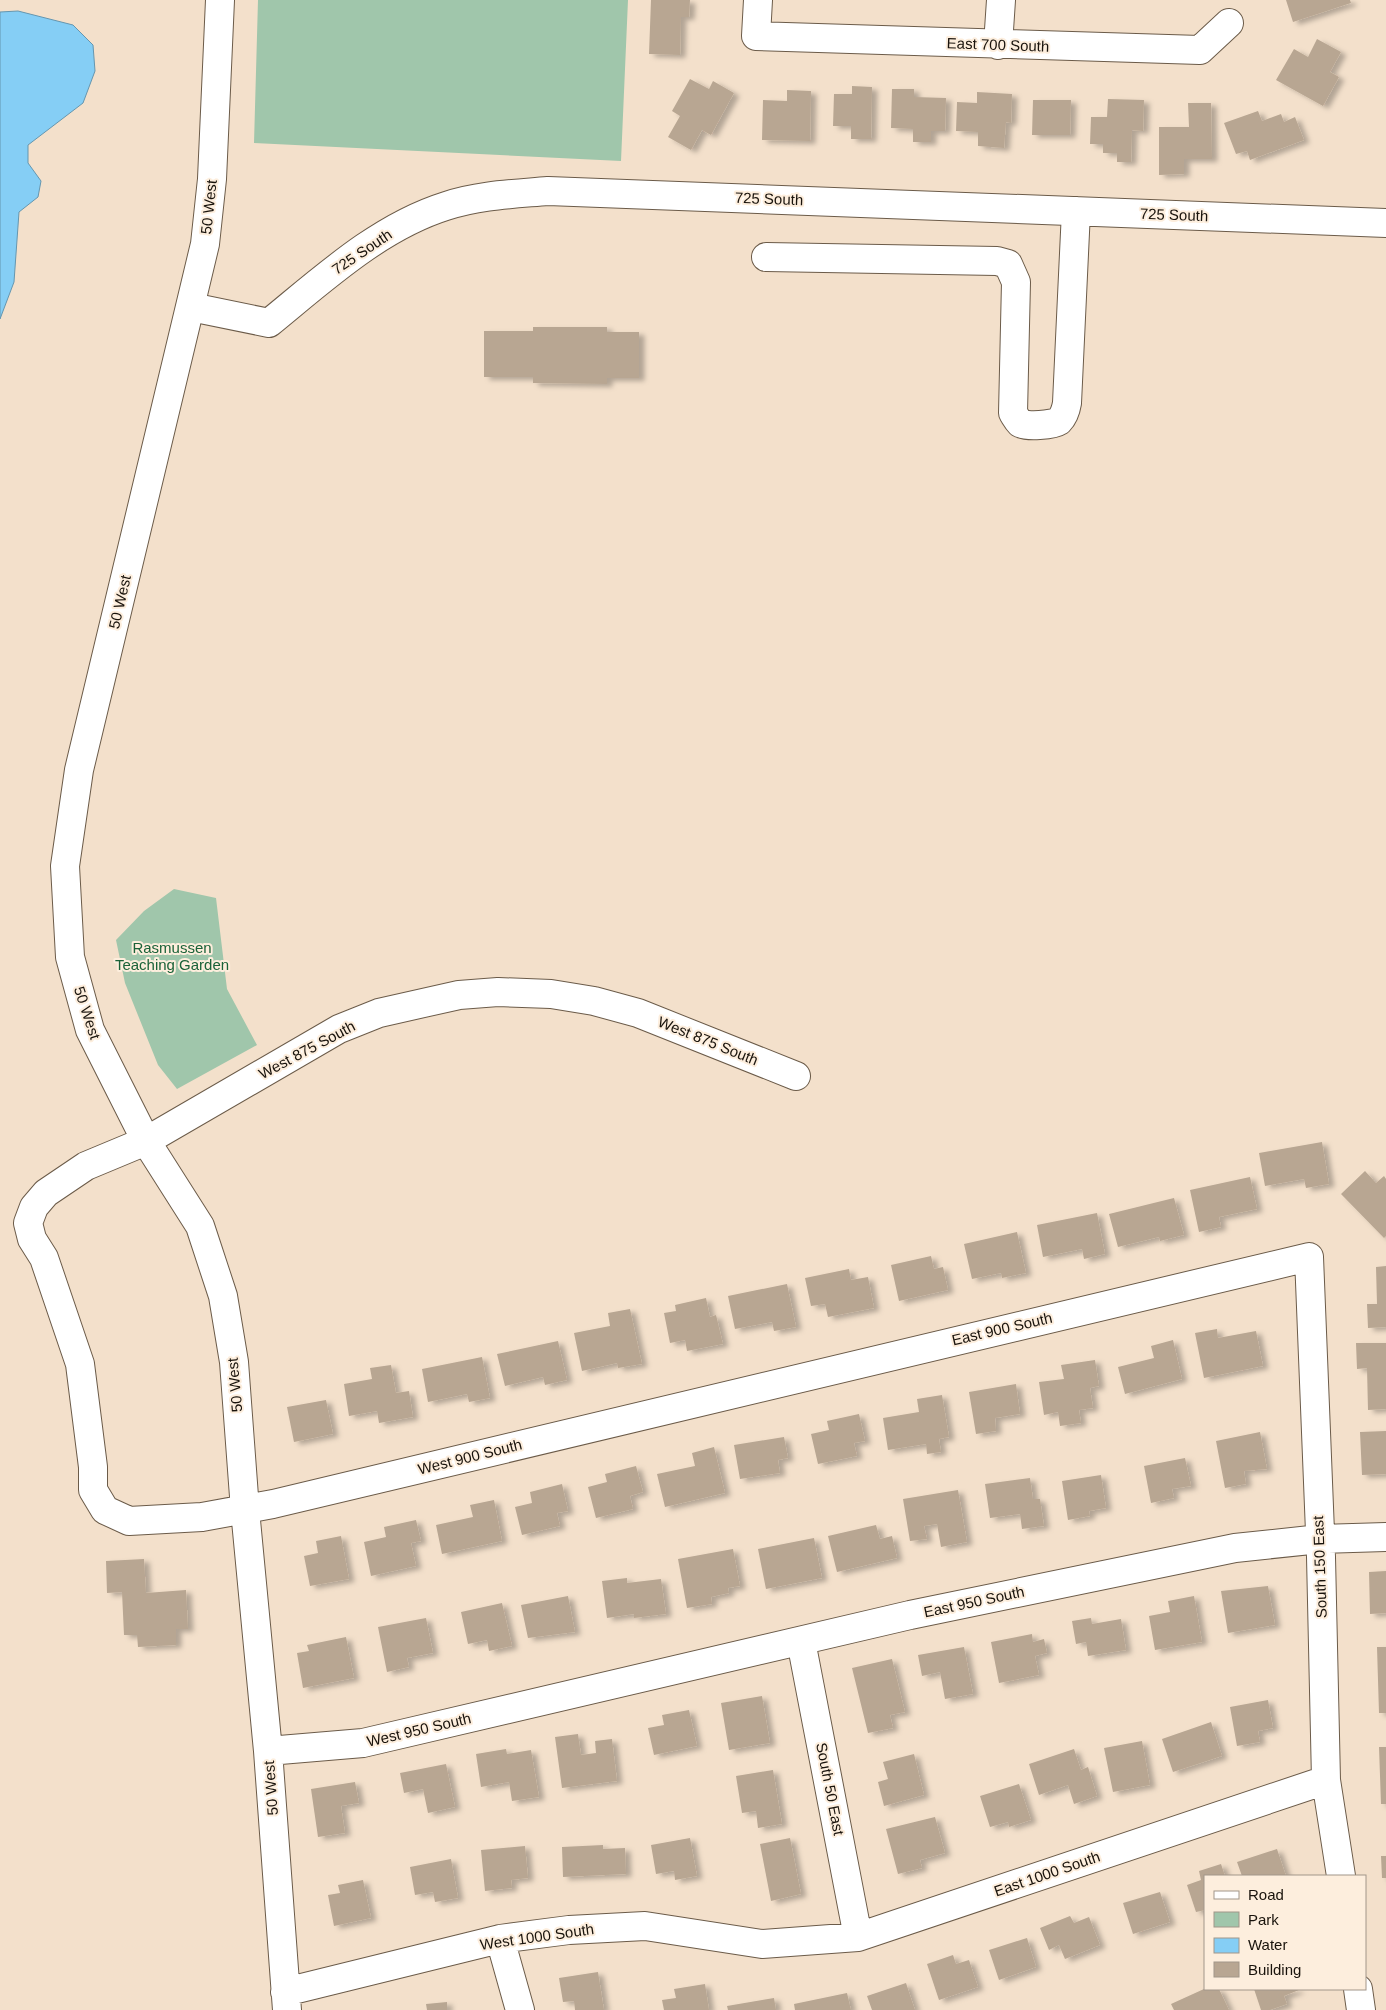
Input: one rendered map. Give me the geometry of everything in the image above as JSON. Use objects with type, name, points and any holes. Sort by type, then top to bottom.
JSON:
[{"type":"street","name":"50 West","points":[[220,0],[212,179],[205,244],[79,770],[65,866],[70,957],[90,1030],[146,1141],[200,1226],[223,1296],[234,1362],[245,1510],[268,1751],[286,2001]]},
{"type":"street","name":"East 700 South","points":[[758,0],[756,36],[1200,50],[1230,23]]},
{"type":"street","points":[[998,45],[1001,0]]},
{"type":"street","name":"725 South","points":[[191,307],[269,323],[344,262],[404,224],[446,206],[494,196],[548,191],[1378,222]]},
{"type":"street","points":[[766,257],[997,261],[1008,264],[1016,282],[1013,413],[1018,422],[1023,424],[1050,424],[1058,422],[1063,416],[1067,403],[1076,211]]},
{"type":"street","name":"West 875 South","points":[[245,1510],[202,1517],[129,1521],[105,1510],[94,1490],[94,1467],[80,1364],[44,1258],[32,1239],[28,1223],[34,1207],[46,1193],[86,1166],[146,1141],[339,1029],[379,1013],[459,995],[498,992],[551,994],[594,1001],[638,1013],[796,1076]]},
{"type":"street","name":"East 900 South","points":[[695,1402],[1309,1257]]},
{"type":"street","name":"South 150 East","points":[[1309,1257],[1320,1539],[1326,1780],[1341,1875]]},
{"type":"street","name":"West 900 South","points":[[245,1510],[695,1402]]},
{"type":"street","name":"East 950 South","points":[[567,1695],[910,1615],[1235,1548],[1320,1539],[1386,1537]]},
{"type":"street","name":"South 50 East","points":[[801,1641],[858,1937]]},
{"type":"street","name":"West 950 South","points":[[268,1751],[363,1743],[567,1695]]},
{"type":"street","name":"East 1000 South","points":[[762,1944],[858,1937],[1326,1780]]},
{"type":"street","name":"West 1000 South","points":[[286,2001],[500,1939],[569,1930],[645,1926],[762,1944]]},
{"type":"street","points":[[500,1939],[520,2010]]},
{"type":"street","points":[[1358,1990],[1361,2010]]},
{"type":"green space","points":[[258,0],[628,0],[621,161],[254,143]]},
{"type":"green space","name":"Rasmussen Teaching Garden","points":[[174,889],[216,898],[227,989],[257,1045],[177,1089],[158,1065],[125,983],[116,940],[144,911]]},
{"type":"water","points":[[18,11],[73,25],[93,45],[95,71],[83,103],[28,145],[28,163],[41,181],[38,197],[19,212],[14,282],[0,319],[0,12]]},
{"type":"building","points":[[651,0],[690,0],[689,17],[681,17],[680,55],[649,54]]},
{"type":"building","points":[[1286,0],[1350,0],[1351,3],[1293,22]]},
{"type":"building","points":[[1317,39],[1341,52],[1330,72],[1339,77],[1323,106],[1276,80],[1294,49],[1308,57]]},
{"type":"building","points":[[690,79],[709,89],[713,81],[734,93],[711,135],[702,130],[691,150],[668,137],[680,116],[672,111]]},
{"type":"building","points":[[852,86],[872,87],[871,139],[851,139],[851,126],[833,126],[834,94],[852,94]]},
{"type":"building","points":[[892,89],[914,89],[914,97],[946,98],[945,131],[931,131],[931,142],[913,142],[913,129],[891,128]]},
{"type":"building","points":[[787,90],[811,91],[810,141],[762,140],[763,100],[787,101]]},
{"type":"building","points":[[977,92],[1012,94],[1011,123],[1006,122],[1004,148],[978,146],[978,132],[956,131],[957,102],[977,103]]},
{"type":"building","points":[[1108,99],[1144,100],[1143,131],[1132,130],[1131,162],[1117,162],[1117,153],[1103,153],[1103,144],[1090,144],[1091,117],[1107,117]]},
{"type":"building","points":[[1033,100],[1071,100],[1070,135],[1032,135]]},
{"type":"building","points":[[1188,103],[1211,103],[1212,159],[1184,159],[1184,174],[1159,175],[1159,127],[1189,127]]},
{"type":"building","points":[[1258,111],[1262,121],[1281,114],[1284,122],[1295,117],[1304,140],[1250,160],[1247,151],[1236,154],[1224,123]]},
{"type":"building","points":[[533,327],[607,327],[607,332],[639,332],[639,378],[607,378],[607,384],[533,383],[533,377],[484,377],[484,331],[533,331]]},
{"type":"building","points":[[1322,1142],[1329,1184],[1306,1188],[1304,1179],[1265,1186],[1259,1153]]},
{"type":"building","points":[[1365,1171],[1376,1183],[1384,1176],[1386,1179],[1386,1236],[1384,1238],[1341,1194]]},
{"type":"building","points":[[1250,1177],[1257,1209],[1219,1217],[1221,1227],[1199,1232],[1190,1190]]},
{"type":"building","points":[[1174,1198],[1184,1235],[1160,1241],[1159,1237],[1118,1247],[1109,1214]]},
{"type":"building","points":[[1097,1213],[1105,1254],[1084,1259],[1082,1249],[1043,1257],[1037,1225]]},
{"type":"building","points":[[1017,1232],[1026,1273],[1002,1278],[1001,1273],[972,1279],[964,1244]]},
{"type":"building","points":[[931,1256],[934,1269],[943,1267],[948,1290],[899,1301],[891,1265]]},
{"type":"building","points":[[1386,1266],[1386,1327],[1368,1328],[1367,1304],[1377,1304],[1376,1267]]},
{"type":"building","points":[[849,1269],[851,1280],[868,1277],[874,1308],[828,1317],[825,1304],[811,1306],[805,1278]]},
{"type":"building","points":[[787,1284],[796,1327],[774,1331],[772,1322],[735,1329],[728,1296]]},
{"type":"building","points":[[706,1298],[710,1317],[716,1315],[723,1344],[687,1351],[685,1340],[670,1343],[664,1313],[676,1311],[675,1305]]},
{"type":"building","points":[[630,1309],[642,1364],[618,1368],[617,1363],[582,1371],[574,1333],[610,1326],[608,1313]]},
{"type":"building","points":[[1217,1329],[1218,1338],[1256,1331],[1263,1366],[1204,1378],[1195,1333]]},
{"type":"building","points":[[1173,1340],[1182,1379],[1125,1394],[1118,1367],[1154,1358],[1151,1346]]},
{"type":"building","points":[[558,1341],[567,1380],[545,1385],[543,1377],[505,1386],[497,1354]]},
{"type":"building","points":[[1356,1343],[1386,1343],[1386,1409],[1368,1410],[1367,1368],[1357,1369]]},
{"type":"building","points":[[482,1357],[490,1398],[469,1402],[467,1394],[428,1402],[422,1369]]},
{"type":"building","points":[[1095,1360],[1099,1386],[1090,1388],[1093,1408],[1079,1410],[1081,1423],[1060,1426],[1058,1412],[1044,1415],[1039,1382],[1064,1379],[1061,1365]]},
{"type":"building","points":[[391,1365],[396,1393],[409,1391],[413,1417],[379,1423],[377,1411],[349,1416],[344,1384],[372,1379],[370,1368]]},
{"type":"building","points":[[1016,1384],[1020,1414],[995,1418],[996,1431],[976,1434],[969,1392]]},
{"type":"building","points":[[942,1395],[949,1437],[939,1439],[941,1452],[927,1454],[926,1444],[888,1450],[883,1418],[919,1412],[917,1399]]},
{"type":"building","points":[[326,1400],[333,1434],[294,1442],[287,1407]]},
{"type":"building","points":[[859,1414],[865,1441],[854,1443],[857,1456],[818,1464],[811,1434],[829,1430],[827,1421]]},
{"type":"building","points":[[1386,1431],[1386,1474],[1362,1475],[1360,1432]]},
{"type":"building","points":[[1260,1432],[1267,1469],[1244,1471],[1246,1484],[1225,1488],[1216,1441]]},
{"type":"building","points":[[784,1437],[788,1458],[778,1460],[780,1473],[740,1479],[734,1445]]},
{"type":"building","points":[[714,1447],[725,1493],[665,1507],[657,1474],[695,1466],[692,1453]]},
{"type":"building","points":[[1185,1458],[1191,1486],[1172,1489],[1174,1498],[1151,1503],[1144,1466]]},
{"type":"building","points":[[636,1466],[643,1492],[630,1496],[633,1509],[596,1518],[588,1487],[607,1482],[605,1474]]},
{"type":"building","points":[[1101,1475],[1106,1508],[1089,1511],[1090,1516],[1068,1520],[1062,1481]]},
{"type":"building","points":[[1030,1478],[1033,1499],[1040,1499],[1044,1526],[1022,1529],[1020,1514],[990,1518],[985,1484]]},
{"type":"building","points":[[562,1484],[568,1511],[557,1513],[560,1526],[522,1535],[515,1507],[532,1503],[530,1492]]},
{"type":"building","points":[[958,1490],[967,1542],[941,1547],[937,1524],[924,1526],[927,1539],[910,1541],[903,1499]]},
{"type":"building","points":[[494,1500],[502,1541],[442,1554],[436,1525],[473,1517],[470,1505]]},
{"type":"building","points":[[416,1520],[421,1541],[411,1543],[416,1566],[371,1576],[364,1542],[386,1537],[384,1527]]},
{"type":"building","points":[[876,1525],[880,1539],[892,1536],[897,1558],[837,1572],[828,1536]]},
{"type":"building","points":[[341,1536],[349,1579],[310,1586],[304,1556],[318,1553],[316,1541]]},
{"type":"building","points":[[814,1538],[822,1578],[766,1589],[758,1549]]},
{"type":"building","points":[[733,1549],[740,1586],[728,1588],[729,1593],[711,1597],[712,1604],[687,1608],[678,1559]]},
{"type":"building","points":[[144,1559],[146,1593],[186,1590],[188,1629],[176,1629],[176,1645],[138,1647],[137,1635],[124,1635],[122,1592],[107,1593],[106,1561]]},
{"type":"building","points":[[1386,1571],[1386,1613],[1370,1614],[1369,1572]]},
{"type":"building","points":[[627,1578],[627,1583],[661,1579],[666,1614],[634,1618],[634,1614],[607,1618],[602,1581]]},
{"type":"building","points":[[1268,1586],[1275,1625],[1228,1633],[1221,1591]]},
{"type":"building","points":[[568,1596],[575,1632],[528,1638],[521,1605]]},
{"type":"building","points":[[1194,1596],[1202,1642],[1155,1650],[1149,1616],[1170,1612],[1168,1601]]},
{"type":"building","points":[[502,1603],[512,1646],[489,1651],[487,1640],[468,1644],[461,1612]]},
{"type":"building","points":[[426,1618],[433,1653],[407,1658],[409,1667],[387,1672],[378,1627]]},
{"type":"building","points":[[1091,1618],[1092,1624],[1121,1619],[1126,1650],[1088,1656],[1086,1642],[1076,1644],[1072,1621]]},
{"type":"building","points":[[1032,1634],[1033,1642],[1044,1639],[1047,1653],[1035,1656],[1039,1675],[999,1683],[991,1642]]},
{"type":"building","points":[[346,1637],[354,1678],[303,1688],[297,1653],[309,1651],[307,1645]]},
{"type":"building","points":[[964,1647],[973,1694],[945,1699],[940,1672],[922,1676],[918,1655]]},
{"type":"building","points":[[1377,1647],[1386,1647],[1386,1713],[1379,1713]]},
{"type":"building","points":[[892,1659],[905,1712],[890,1715],[893,1728],[868,1733],[852,1668]]},
{"type":"building","points":[[762,1696],[770,1743],[729,1750],[721,1703]]},
{"type":"building","points":[[1268,1700],[1273,1728],[1258,1731],[1260,1742],[1237,1746],[1230,1707]]},
{"type":"building","points":[[689,1710],[697,1746],[654,1755],[648,1728],[664,1725],[662,1715]]},
{"type":"building","points":[[1211,1722],[1222,1756],[1173,1772],[1162,1739]]},
{"type":"building","points":[[578,1734],[581,1755],[596,1753],[595,1741],[612,1739],[617,1781],[562,1788],[555,1737]]},
{"type":"building","points":[[1142,1741],[1150,1785],[1113,1792],[1104,1748]]},
{"type":"building","points":[[1379,1747],[1386,1747],[1386,1804],[1381,1804]]},
{"type":"building","points":[[506,1749],[507,1754],[531,1750],[539,1797],[512,1801],[509,1782],[481,1787],[476,1754]]},
{"type":"building","points":[[1074,1749],[1081,1770],[1088,1767],[1097,1796],[1074,1804],[1068,1785],[1039,1795],[1029,1764]]},
{"type":"building","points":[[914,1754],[924,1795],[884,1806],[878,1782],[888,1779],[883,1762]]},
{"type":"building","points":[[446,1764],[455,1807],[428,1813],[423,1789],[404,1793],[400,1773]]},
{"type":"building","points":[[773,1770],[782,1824],[758,1828],[756,1811],[742,1813],[736,1776]]},
{"type":"building","points":[[355,1782],[359,1803],[341,1806],[345,1833],[318,1837],[311,1789]]},
{"type":"building","points":[[1019,1784],[1031,1820],[1009,1827],[1008,1822],[990,1827],[980,1796]]},
{"type":"building","points":[[935,1817],[945,1853],[920,1860],[922,1868],[898,1874],[886,1829]]},
{"type":"building","points":[[690,1838],[697,1876],[675,1880],[674,1871],[656,1874],[651,1845]]},
{"type":"building","points":[[790,1838],[801,1894],[771,1901],[760,1844]]},
{"type":"building","points":[[603,1845],[603,1849],[625,1848],[626,1874],[563,1877],[562,1847]]},
{"type":"building","points":[[525,1846],[528,1878],[511,1880],[512,1888],[485,1891],[481,1850]]},
{"type":"building","points":[[1277,1849],[1286,1875],[1242,1875],[1237,1862]]},
{"type":"building","points":[[1381,1856],[1386,1856],[1386,1878],[1382,1878]]},
{"type":"building","points":[[451,1859],[458,1898],[435,1902],[433,1892],[415,1895],[410,1867]]},
{"type":"building","points":[[1221,1864],[1225,1875],[1204,1875],[1204,1910],[1196,1912],[1187,1885],[1201,1880],[1199,1871]]},
{"type":"building","points":[[363,1880],[371,1918],[334,1926],[328,1895],[340,1893],[338,1885]]},
{"type":"building","points":[[1160,1892],[1170,1922],[1133,1934],[1123,1903]]},
{"type":"building","points":[[1070,1916],[1074,1923],[1089,1917],[1100,1945],[1065,1959],[1059,1945],[1049,1950],[1040,1928]]},
{"type":"building","points":[[1027,1938],[1036,1967],[999,1980],[989,1950]]},
{"type":"building","points":[[953,1955],[956,1964],[969,1960],[978,1987],[939,2000],[927,1964]]},
{"type":"building","points":[[598,1972],[604,2010],[575,2010],[574,2001],[563,2002],[559,1978]]},
{"type":"building","points":[[906,1983],[915,2010],[872,2010],[867,1996]]},
{"type":"building","points":[[705,1984],[709,2010],[664,2010],[662,2000],[676,1998],[674,1989]]},
{"type":"building","points":[[1204,1989],[1219,1990],[1229,2010],[1174,2010],[1171,2004]]},
{"type":"building","points":[[1254,1990],[1299,1990],[1284,1996],[1287,2004],[1270,2010],[1261,2010]]},
{"type":"building","points":[[847,1993],[851,2010],[795,2010],[794,2004]]},
{"type":"building","points":[[774,1998],[776,2010],[728,2010],[727,2006]]},
{"type":"building","points":[[447,2002],[447,2010],[427,2010],[426,2004]]}]
